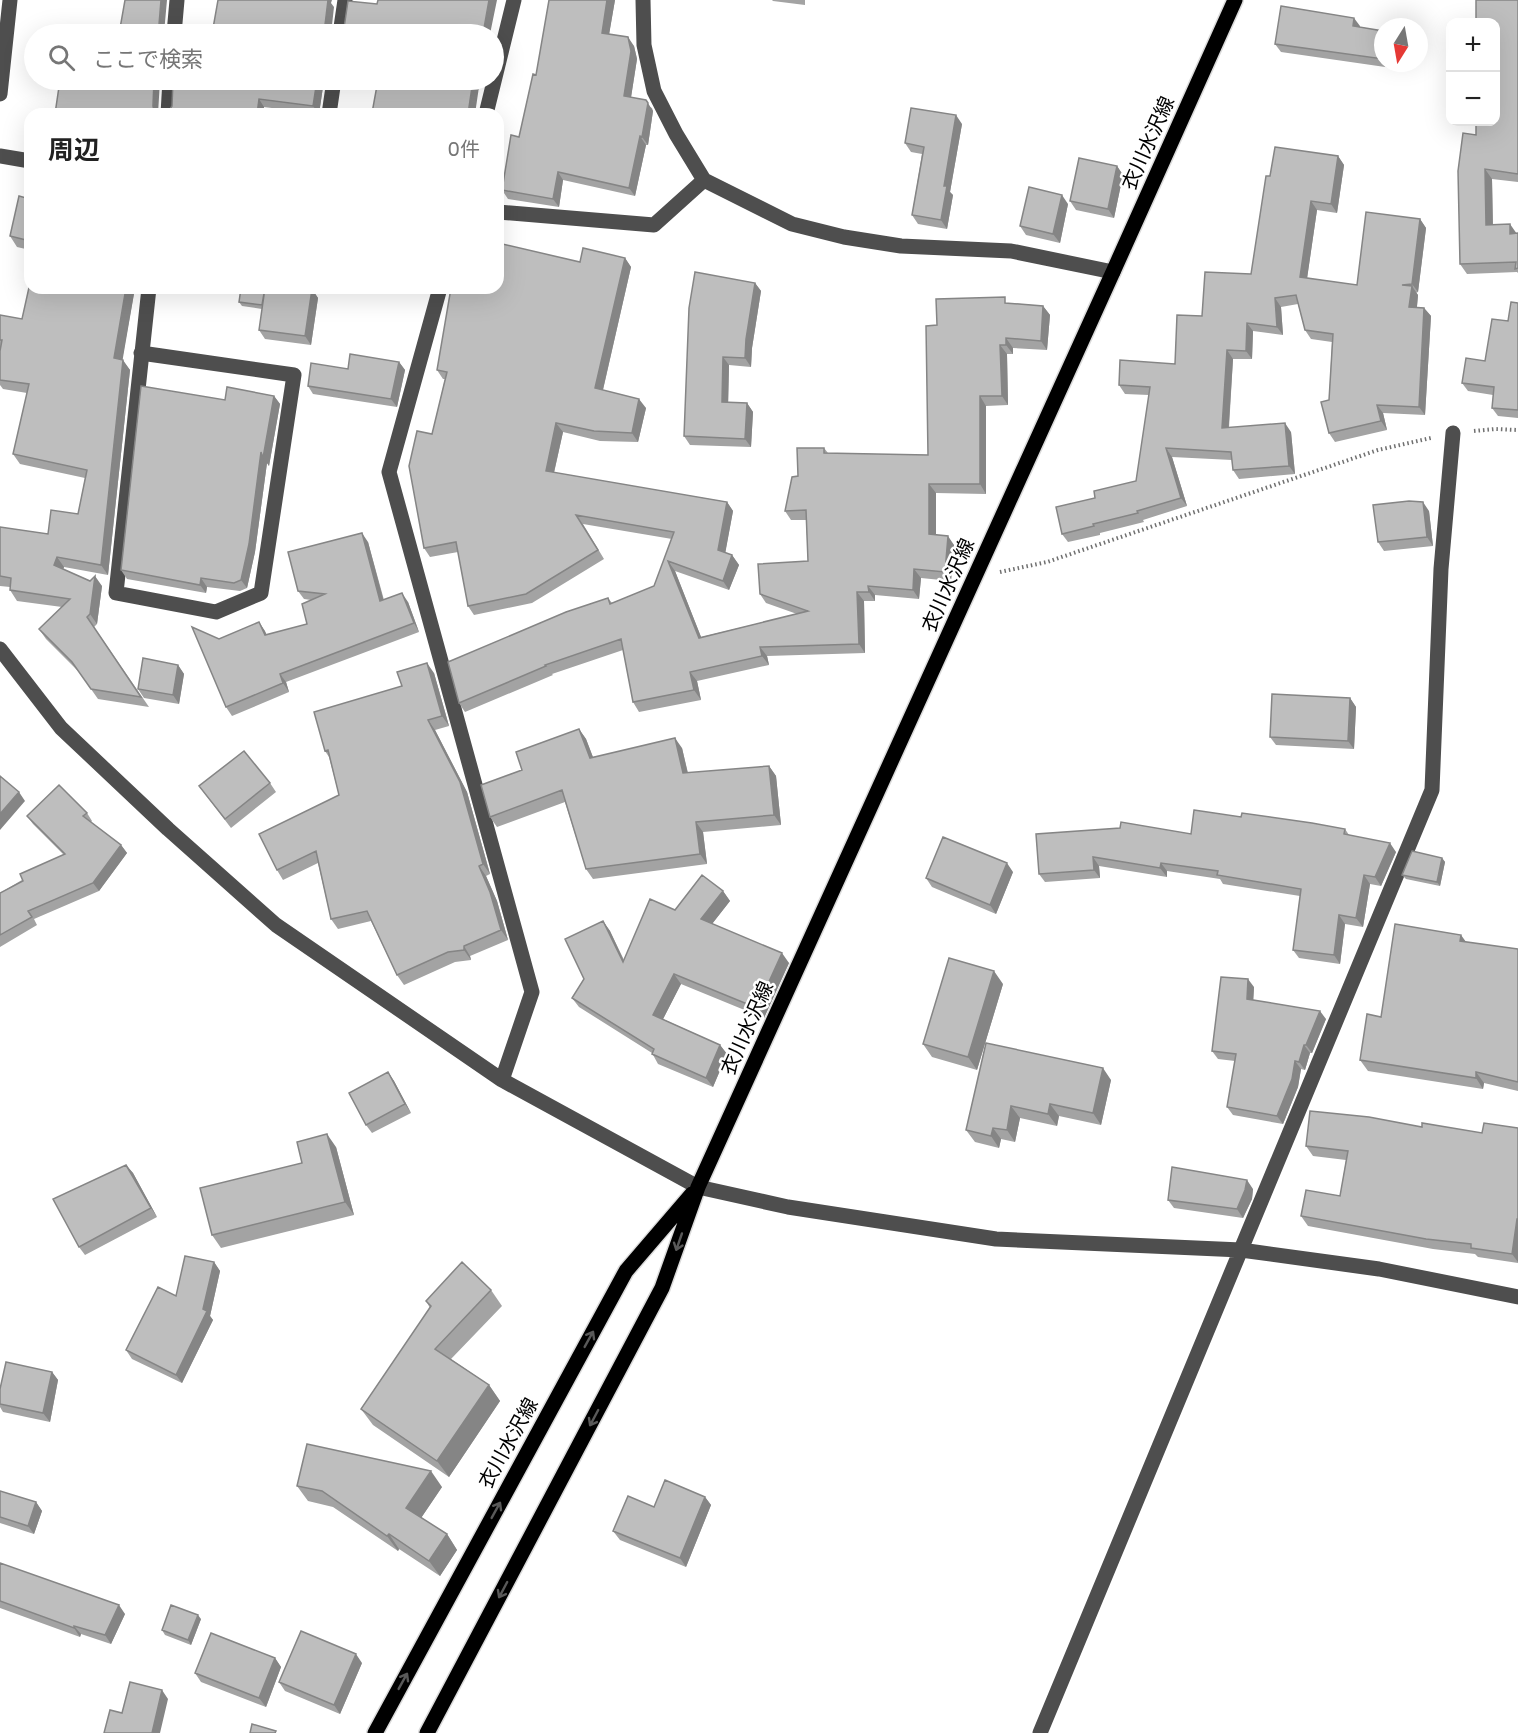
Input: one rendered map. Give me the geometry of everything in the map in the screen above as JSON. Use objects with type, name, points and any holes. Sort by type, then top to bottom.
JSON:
[{"type":"main road","name":"衣川水沢線","points":[[427,1733],[662,1288],[698,1187],[1234,0]]},
{"type":"main road","name":"衣川水沢線","points":[[375,1733],[626,1271],[698,1187]]},
{"type":"street","points":[[0,94],[10,0]]},
{"type":"street","points":[[175,24],[177,0]]},
{"type":"street","points":[[341,24],[345,0]]},
{"type":"street","points":[[504,41],[514,0]]},
{"type":"street","points":[[643,0],[644,45],[654,91],[676,134],[704,180],[792,224],[844,237],[901,246],[1011,251],[1113,272]]},
{"type":"street","points":[[168,108],[169,90]]},
{"type":"street","points":[[330,108],[333,90]]},
{"type":"street","points":[[487,108],[492,90]]},
{"type":"street","points":[[0,156],[24,160]]},
{"type":"street","points":[[504,212],[654,225],[704,180]]},
{"type":"street","points":[[141,353],[294,375],[261,592],[216,612],[116,593],[141,353],[148,294]]},
{"type":"street","points":[[438,294],[389,472],[532,992],[502,1080]]},
{"type":"street","points":[[1040,1733],[1432,790],[1441,569],[1453,433]]},
{"type":"street","points":[[0,649],[61,728],[168,829],[276,925],[502,1080],[698,1187],[788,1207],[996,1239],[1241,1250],[1379,1269],[1518,1297]]},
{"type":"path","points":[[974,578],[1047,561],[1378,450],[1453,433],[1495,429],[1518,430]]},
{"type":"building","points":[[125,0],[161,0],[159,24],[121,24]]},
{"type":"building","points":[[218,0],[328,0],[325,24],[214,24]]},
{"type":"building","points":[[378,0],[489,0],[485,24],[345,24],[348,1],[377,4]]},
{"type":"building","points":[[549,0],[607,0],[602,33],[628,37],[631,51],[624,96],[646,100],[648,103],[629,188],[558,172],[553,199],[504,190],[511,135],[519,137],[533,74],[536,75]]},
{"type":"building","points":[[1476,0],[1518,0],[1518,174],[1485,169],[1486,225],[1510,224],[1510,234],[1518,233],[1518,268],[1515,269],[1516,262],[1460,264],[1458,171],[1463,133],[1476,135],[1476,126],[1500,126],[1500,18],[1476,18]]},
{"type":"building","points":[[1281,6],[1354,18],[1353,26],[1374,30],[1374,58],[1275,44]]},
{"type":"building","points":[[59,90],[154,90],[153,108],[56,108]]},
{"type":"building","points":[[173,90],[315,90],[313,106],[259,99],[258,108],[171,108]]},
{"type":"building","points":[[376,90],[472,90],[469,108],[373,108]]},
{"type":"building","points":[[911,108],[956,115],[944,186],[947,186],[941,220],[912,215],[924,147],[905,143]]},
{"type":"building","points":[[1275,147],[1338,156],[1331,204],[1311,201],[1300,277],[1357,285],[1366,212],[1420,219],[1412,284],[1402,285],[1412,286],[1409,307],[1424,308],[1419,407],[1377,405],[1381,421],[1329,433],[1321,402],[1329,400],[1333,334],[1305,330],[1296,295],[1275,298],[1277,327],[1247,323],[1246,351],[1227,350],[1222,428],[1285,423],[1289,466],[1233,470],[1231,452],[1166,448],[1181,498],[1137,511],[1138,513],[1062,534],[1056,507],[1095,498],[1094,491],[1136,481],[1150,387],[1119,385],[1120,360],[1175,364],[1177,315],[1202,316],[1205,272],[1251,274],[1266,176],[1270,176]]},
{"type":"building","points":[[1079,158],[1117,166],[1108,209],[1070,201]]},
{"type":"building","points":[[1029,187],[1062,195],[1053,234],[1020,226]]},
{"type":"building","points":[[19,196],[24,197],[24,240],[10,236]]},
{"type":"building","points":[[504,244],[580,262],[583,248],[625,258],[595,388],[639,399],[632,433],[594,431],[556,423],[546,471],[727,502],[718,550],[732,555],[723,581],[668,561],[699,638],[808,611],[760,594],[758,564],[808,561],[806,510],[785,511],[792,477],[798,476],[797,448],[824,448],[824,453],[928,455],[926,326],[937,325],[936,299],[1005,297],[1005,303],[1043,306],[1041,341],[1006,338],[1006,345],[1000,345],[1002,396],[980,396],[980,484],[929,484],[929,534],[948,536],[945,572],[914,569],[913,590],[868,586],[869,592],[857,592],[859,644],[760,647],[762,656],[690,672],[694,690],[633,702],[621,639],[545,665],[459,703],[448,662],[566,612],[608,598],[610,604],[654,586],[674,532],[576,515],[598,550],[526,594],[468,606],[456,542],[424,548],[409,466],[417,431],[432,434],[447,372],[437,370],[450,294],[504,294]]},
{"type":"building","points":[[695,272],[755,283],[745,358],[723,357],[722,402],[747,403],[745,439],[684,436],[689,308]]},
{"type":"building","points":[[28,294],[125,294],[114,358],[123,360],[101,565],[57,557],[54,565],[90,581],[95,576],[90,614],[87,617],[141,697],[91,689],[72,662],[39,629],[70,599],[10,590],[11,578],[0,576],[0,527],[48,534],[51,510],[78,514],[87,470],[13,454],[29,384],[0,380],[2,340],[0,340],[0,315],[22,319]]},
{"type":"building","points":[[240,294],[264,294],[262,305],[239,302]]},
{"type":"building","points":[[264,294],[311,294],[305,336],[259,330]]},
{"type":"building","points":[[1511,302],[1518,303],[1518,410],[1492,408],[1494,387],[1462,383],[1466,358],[1485,361],[1492,319],[1508,321]]},
{"type":"building","points":[[350,354],[399,362],[391,399],[308,386],[311,363],[348,369]]},
{"type":"building","points":[[141,386],[225,400],[227,387],[274,396],[263,458],[261,452],[249,544],[241,580],[234,583],[201,578],[200,585],[121,570]]},
{"type":"building","points":[[1409,501],[1423,502],[1427,537],[1378,542],[1373,505]]},
{"type":"building","points":[[362,533],[380,601],[402,593],[414,623],[280,674],[283,683],[226,707],[192,627],[219,639],[259,622],[265,635],[307,624],[302,604],[325,594],[298,591],[288,552]]},
{"type":"building","points":[[143,658],[178,665],[173,695],[138,689]]},
{"type":"building","points":[[427,663],[442,716],[428,720],[460,782],[483,864],[479,866],[490,892],[501,930],[464,946],[464,950],[448,952],[397,975],[367,911],[331,919],[316,851],[277,870],[259,834],[339,795],[328,750],[325,751],[314,712],[402,686],[397,672]]},
{"type":"building","points":[[1272,694],[1350,698],[1348,741],[1270,737]]},
{"type":"building","points":[[579,729],[590,758],[675,738],[683,773],[769,766],[774,815],[696,822],[700,854],[586,869],[562,790],[490,817],[481,785],[522,770],[516,752]]},
{"type":"building","points":[[244,751],[270,783],[225,819],[199,786]]},
{"type":"building","points":[[0,776],[19,792],[0,814]]},
{"type":"building","points":[[59,785],[87,813],[83,816],[121,845],[93,883],[28,911],[32,917],[0,935],[0,893],[23,881],[20,874],[65,854],[27,816]]},
{"type":"building","points":[[1194,810],[1241,817],[1242,813],[1312,823],[1345,829],[1344,834],[1390,843],[1375,877],[1364,875],[1356,918],[1339,915],[1334,955],[1293,950],[1301,889],[1217,875],[1218,871],[1161,863],[1160,868],[1093,857],[1094,870],[1039,874],[1036,834],[1120,828],[1121,822],[1191,834]]},
{"type":"building","points":[[943,837],[1007,863],[990,905],[926,878]]},
{"type":"building","points":[[1412,851],[1442,858],[1437,882],[1402,875]]},
{"type":"building","points":[[702,875],[723,891],[701,919],[782,953],[757,1008],[674,974],[653,1015],[720,1045],[706,1078],[652,1054],[654,1049],[572,998],[584,979],[565,939],[603,921],[623,962],[650,899],[675,910]]},
{"type":"building","points":[[1395,924],[1461,935],[1460,941],[1518,949],[1518,1082],[1476,1072],[1476,1078],[1360,1060],[1367,1014],[1381,1017]]},
{"type":"building","points":[[949,958],[994,971],[968,1057],[923,1044]]},
{"type":"building","points":[[1221,977],[1248,979],[1247,999],[1320,1011],[1306,1045],[1304,1045],[1299,1062],[1295,1061],[1292,1079],[1277,1116],[1227,1107],[1236,1054],[1212,1051]]},
{"type":"building","points":[[986,1043],[1103,1068],[1093,1113],[1050,1104],[1048,1114],[1011,1106],[1007,1130],[993,1128],[991,1136],[966,1130]]},
{"type":"building","points":[[388,1072],[405,1104],[366,1125],[349,1093]]},
{"type":"building","points":[[1310,1111],[1369,1117],[1422,1127],[1422,1123],[1482,1133],[1484,1123],[1518,1128],[1518,1219],[1512,1254],[1471,1248],[1471,1244],[1426,1239],[1301,1216],[1306,1190],[1340,1196],[1348,1151],[1306,1146]]},
{"type":"building","points":[[327,1134],[345,1202],[212,1235],[200,1188],[302,1163],[297,1142]]},
{"type":"building","points":[[126,1165],[151,1208],[79,1247],[53,1199]]},
{"type":"building","points":[[1172,1167],[1247,1180],[1237,1209],[1168,1200]]},
{"type":"building","points":[[185,1256],[214,1262],[203,1309],[207,1311],[176,1375],[126,1350],[158,1287],[176,1296]]},
{"type":"building","points":[[462,1262],[491,1290],[435,1349],[489,1385],[437,1461],[361,1409],[431,1306],[426,1301]]},
{"type":"building","points":[[6,1362],[52,1372],[43,1413],[0,1404],[0,1389]]},
{"type":"building","points":[[307,1444],[431,1471],[406,1508],[447,1534],[429,1561],[389,1534],[387,1536],[322,1491],[297,1486]]},
{"type":"building","points":[[665,1480],[705,1497],[680,1558],[613,1531],[628,1496],[654,1507]]},
{"type":"building","points":[[0,1491],[36,1502],[28,1526],[0,1517]]},
{"type":"building","points":[[0,1563],[119,1605],[105,1635],[74,1626],[74,1628],[0,1601]]},
{"type":"building","points":[[171,1605],[198,1615],[188,1640],[162,1630]]},
{"type":"building","points":[[301,1631],[356,1654],[334,1705],[279,1682]]},
{"type":"building","points":[[211,1633],[275,1658],[259,1698],[195,1673]]},
{"type":"building","points":[[130,1682],[162,1690],[152,1733],[104,1733],[110,1710],[122,1713]]},
{"type":"building","points":[[252,1724],[276,1731],[275,1733],[250,1733]]}]
